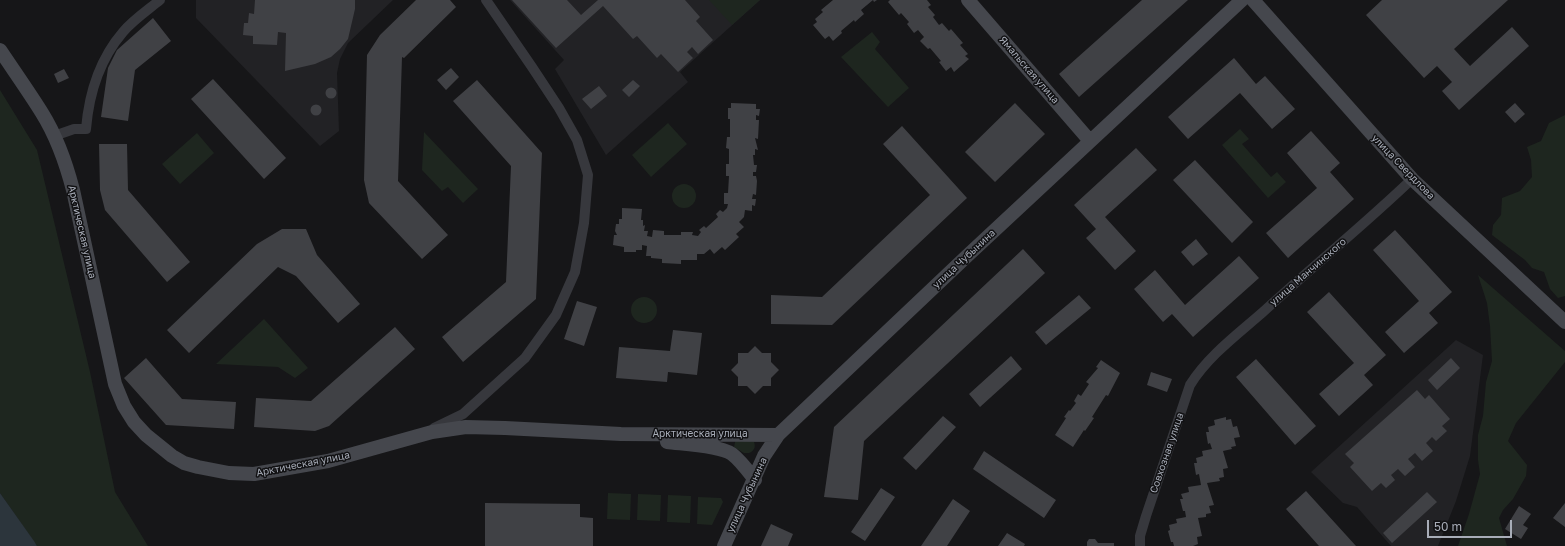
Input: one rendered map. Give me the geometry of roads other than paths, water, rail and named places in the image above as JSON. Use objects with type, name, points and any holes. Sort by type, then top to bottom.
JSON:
[{"type":"street","points":[[54,136],[74,129],[86,128],[92,89],[99,70],[122,32],[160,0]]},
{"type":"street","points":[[413,437],[462,414],[525,358],[556,315],[572,279],[575,272],[584,224],[588,175],[577,140],[559,108],[486,0]]},
{"type":"street","name":"Ямальская улица","points":[[968,0],[1090,141]]},
{"type":"street","name":"улица Чубынина","points":[[724,546],[755,480],[764,456],[778,435],[967,256],[1242,0]]},
{"type":"street","name":"улица Свердлова","points":[[1253,0],[1412,179],[1565,322]]},
{"type":"street","name":"Арктическая улица","points":[[0,50],[43,114],[67,167],[115,384],[124,406],[134,422],[158,445],[184,463],[229,473],[254,474],[328,461],[432,432],[466,427],[621,434],[778,435]]},
{"type":"street","name":"улица Манчинского","points":[[1205,365],[1244,328],[1412,179]]},
{"type":"street","name":"Совхозная улица","points":[[1140,546],[1140,536],[1146,516],[1190,385],[1205,365]]},
{"type":"street","name":"Арктическая улица","points":[[621,434],[653,441],[697,445],[731,453],[741,462],[755,480]]}]
